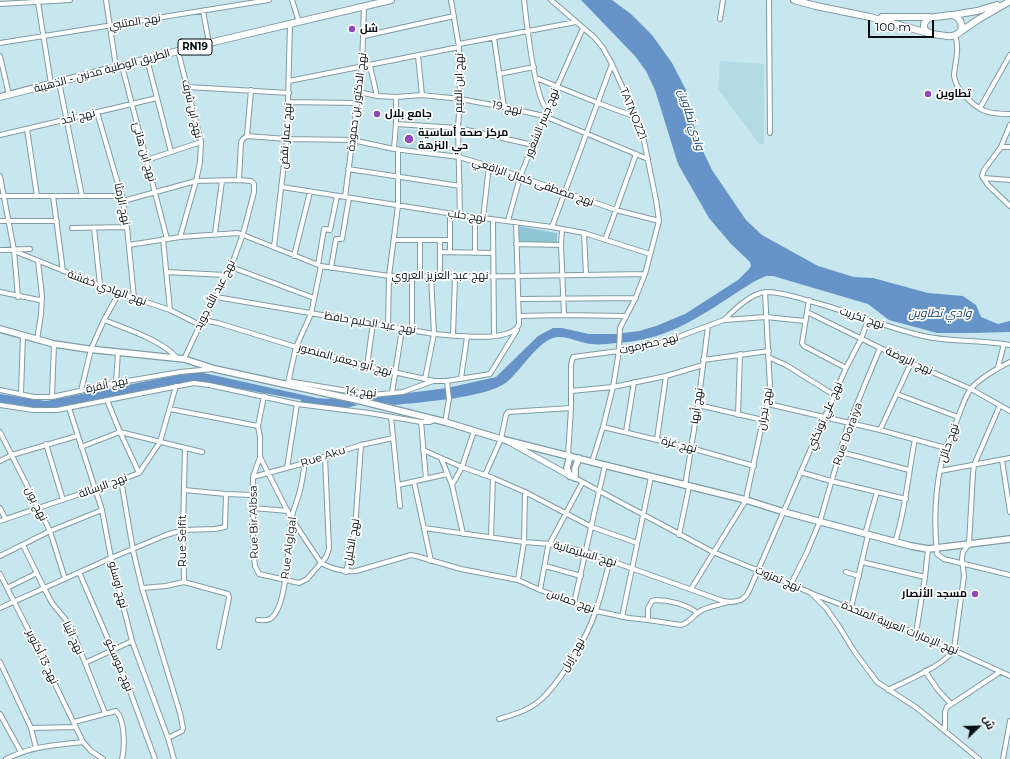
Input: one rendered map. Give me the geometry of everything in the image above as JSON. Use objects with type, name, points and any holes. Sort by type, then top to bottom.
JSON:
[{"type":"main road","name":"الطريق الوطنية مدنين - الذهيبة","points":[[0,97],[209,43],[391,0]]},
{"type":"main road","points":[[794,0],[809,2],[870,17],[928,33],[950,36],[957,34],[978,18],[1009,1]]},
{"type":"main road","points":[[870,17],[898,18],[951,15],[977,11],[1009,1]]},
{"type":"main road","points":[[951,15],[957,17],[961,22],[961,29],[957,34]]},
{"type":"main road","points":[[928,33],[924,29],[924,24],[926,19],[930,17]]},
{"type":"main road","points":[[0,329],[54,344],[184,359],[215,369],[288,383],[435,419],[503,439],[746,500],[784,512],[895,542],[928,548],[1010,539]]},
{"type":"main road","points":[[569,456],[567,468],[572,477]]},
{"type":"main road","points":[[572,477],[579,458]]},
{"type":"street","points":[[0,4],[70,0]]},
{"type":"street","name":"نهج ابن هانئ","points":[[106,0],[109,26],[155,192],[165,239],[166,272],[170,310]]},
{"type":"street","name":"نهج المتنبي","points":[[0,43],[269,0]]},
{"type":"street","points":[[292,0],[299,22]]},
{"type":"street","name":"نهج ابن القيم","points":[[451,0],[459,45],[460,99],[458,128],[460,215]]},
{"type":"street","points":[[524,0],[536,78],[543,105],[547,110]]},
{"type":"street","name":"TATNOZ21","points":[[550,0],[600,44],[612,64],[636,117],[642,132],[648,159],[659,221],[645,274],[636,298],[626,316],[620,332],[619,351]]},
{"type":"street","points":[[720,19],[723,0]]},
{"type":"street","points":[[769,0],[770,133]]},
{"type":"street","points":[[38,2],[51,84]]},
{"type":"street","name":"نهج الدكتور بن حمودة","points":[[330,268],[336,239],[342,239],[347,198],[348,170],[362,67],[364,6]]},
{"type":"street","points":[[203,11],[209,43]]},
{"type":"street","points":[[364,36],[454,16]]},
{"type":"street","points":[[289,81],[370,66],[418,56],[459,45],[576,22]]},
{"type":"street","name":"نهج عمار نقض","points":[[274,247],[287,139],[290,24]]},
{"type":"street","name":"نهج جسر الشغور","points":[[508,221],[520,177],[544,116],[583,28]]},
{"type":"street","points":[[957,34],[954,74],[955,83],[960,91],[980,108],[989,112],[1010,114]]},
{"type":"street","points":[[494,38],[504,106]]},
{"type":"street","name":"نهج ابن شرف","points":[[178,51],[201,142],[200,162],[196,181],[180,237]]},
{"type":"street","points":[[980,108],[1010,55]]},
{"type":"street","points":[[0,56],[9,95]]},
{"type":"street","points":[[418,56],[422,95]]},
{"type":"street","points":[[147,59],[171,152]]},
{"type":"street","points":[[552,227],[612,64]]},
{"type":"street","points":[[370,66],[377,96]]},
{"type":"street","points":[[499,74],[534,67]]},
{"type":"street","points":[[536,78],[636,117]]},
{"type":"street","points":[[60,82],[82,196]]},
{"type":"street","points":[[188,87],[289,93]]},
{"type":"street","points":[[123,201],[196,181],[239,180],[241,142],[247,136],[251,90]]},
{"type":"street","name":"نهج 19","points":[[358,92],[377,96],[396,97],[422,95],[504,106],[544,116],[648,159]]},
{"type":"street","points":[[388,326],[389,276],[398,206],[396,97]]},
{"type":"street","name":"نهج أحد","points":[[0,135],[157,98]]},
{"type":"street","points":[[288,102],[357,104]]},
{"type":"street","name":"نهج الرمثا","points":[[97,112],[123,201],[134,298]]},
{"type":"street","points":[[396,124],[458,128],[533,145]]},
{"type":"street","points":[[1010,125],[1001,147],[982,174],[983,178],[1010,206]]},
{"type":"street","points":[[27,129],[37,196]]},
{"type":"street","name":"نهج مصطفى كمال الرافعي","points":[[247,136],[287,139],[352,140],[396,150],[459,157],[616,210],[659,221]]},
{"type":"street","points":[[146,160],[201,142]]},
{"type":"street","points":[[1001,147],[1010,147]]},
{"type":"street","points":[[605,240],[636,154]]},
{"type":"street","points":[[483,218],[489,166]]},
{"type":"street","points":[[348,170],[460,186]]},
{"type":"street","points":[[0,176],[2,196],[14,251],[18,296]]},
{"type":"street","points":[[983,178],[1010,180]]},
{"type":"street","name":"نهج عبد الله جويد","points":[[184,359],[200,325],[231,267],[243,234],[254,192],[254,184],[251,181],[239,180]]},
{"type":"street","points":[[215,234],[222,181]]},
{"type":"street","name":"نهج حلب","points":[[282,187],[450,214],[552,227],[584,233],[650,254]]},
{"type":"street","points":[[294,256],[310,192]]},
{"type":"street","points":[[2,196],[122,196]]},
{"type":"street","points":[[53,196],[62,271]]},
{"type":"street","points":[[288,383],[296,347],[311,314],[324,230],[330,230],[336,196]]},
{"type":"street","points":[[450,214],[450,252]]},
{"type":"street","points":[[475,217],[475,253]]},
{"type":"street","points":[[493,220],[494,336]]},
{"type":"street","points":[[0,221],[57,221]]},
{"type":"street","points":[[516,222],[516,244],[519,275],[519,326]]},
{"type":"street","points":[[72,228],[127,227]]},
{"type":"street","points":[[94,228],[100,285]]},
{"type":"street","points":[[562,229],[561,245],[564,315]]},
{"type":"street","points":[[584,233],[586,275]]},
{"type":"street","points":[[129,245],[180,237],[215,234],[243,234]]},
{"type":"street","name":"نهج عبد العزيز العروي","points":[[243,234],[319,266],[389,276],[455,277],[645,274]]},
{"type":"street","points":[[394,240],[450,240]]},
{"type":"street","points":[[420,240],[420,277]]},
{"type":"street","points":[[440,240],[440,276]]},
{"type":"street","points":[[516,244],[561,245]]},
{"type":"street","points":[[14,251],[30,248]]},
{"type":"street","name":"نهج الهادي خفشة","points":[[0,250],[14,251],[118,293],[170,310],[200,325]]},
{"type":"street","points":[[440,252],[493,253]]},
{"type":"street","points":[[37,340],[42,299],[38,261]]},
{"type":"street","points":[[231,267],[314,298]]},
{"type":"street","points":[[166,272],[226,275]]},
{"type":"street","points":[[425,379],[434,334],[432,276]]},
{"type":"street","points":[[412,277],[412,330]]},
{"type":"street","points":[[453,335],[455,277]]},
{"type":"street","points":[[0,292],[39,300],[42,299]]},
{"type":"street","points":[[724,320],[745,300],[765,292]]},
{"type":"street","name":"نهج تكريت","points":[[765,292],[809,300],[868,320],[934,339],[1010,345]]},
{"type":"street","name":"نهج نجران","points":[[691,589],[746,500],[763,420],[768,404],[770,387],[765,292]]},
{"type":"street","points":[[81,391],[91,349],[118,293]]},
{"type":"street","name":"نهج عبد الحليم حافظ","points":[[216,297],[434,334],[468,337],[494,336],[511,333],[519,326]]},
{"type":"street","points":[[519,299],[636,298]]},
{"type":"street","points":[[809,300],[802,340],[804,346],[846,368]]},
{"type":"street","name":"نهج الروضة","points":[[807,312],[911,363],[971,389],[1010,411]]},
{"type":"street","points":[[519,316],[626,316]]},
{"type":"street","points":[[724,320],[766,317],[805,321]]},
{"type":"street","points":[[104,320],[162,345],[177,358]]},
{"type":"street","name":"نهج أبو جعفر المنصور","points":[[203,320],[367,366],[434,381],[447,381],[490,374],[519,326]]},
{"type":"street","name":"نهج حضرموت","points":[[570,391],[572,358],[576,356],[619,351],[670,340],[724,320]]},
{"type":"street","name":"نهج علي تونكتي","points":[[741,600],[747,595],[758,571],[834,395],[861,339],[868,320]]},
{"type":"street","points":[[367,366],[373,323]]},
{"type":"street","name":"نهج أبها","points":[[679,535],[708,326]]},
{"type":"street","points":[[392,393],[402,329]]},
{"type":"street","points":[[21,394],[23,335]]},
{"type":"street","points":[[461,378],[468,337]]},
{"type":"street","points":[[52,397],[54,344]]},
{"type":"street","points":[[998,367],[1004,344]]},
{"type":"street","name":"Rue Doraiya","points":[[792,584],[820,521],[849,422],[856,409],[880,348]]},
{"type":"street","points":[[592,462],[613,387],[619,351]]},
{"type":"street","points":[[703,360],[769,351]]},
{"type":"street","points":[[116,383],[118,352]]},
{"type":"street","points":[[738,415],[740,354]]},
{"type":"street","points":[[768,357],[786,365],[834,395]]},
{"type":"street","points":[[880,430],[911,363]]},
{"type":"street","name":"نهج حائل","points":[[936,547],[940,471],[946,448],[971,389],[998,367],[1009,363]]},
{"type":"street","points":[[569,456],[571,408],[570,391],[613,387],[666,376],[703,365]]},
{"type":"street","name":"نهج أنقرة","points":[[0,390],[39,397],[52,397],[116,383],[180,372],[215,369]]},
{"type":"street","points":[[657,439],[666,376]]},
{"type":"street","name":"نهج 14","points":[[288,383],[372,394],[403,392],[434,381]]},
{"type":"street","points":[[445,422],[449,399],[447,381]]},
{"type":"street","points":[[626,432],[634,382]]},
{"type":"street","points":[[0,405],[46,411],[69,408],[194,383],[264,396],[297,404],[421,422],[430,422],[435,419]]},
{"type":"street","name":"نهج الرسالة","points":[[0,521],[5,518],[121,480],[139,472],[160,442],[176,386]]},
{"type":"street","points":[[897,394],[958,418]]},
{"type":"street","name":"Rue Bir Albsa","points":[[264,396],[258,426],[260,437],[260,457],[252,477],[253,553],[257,571],[263,576],[285,579],[299,583],[304,582],[321,563]]},
{"type":"street","points":[[107,400],[139,472]]},
{"type":"street","points":[[287,468],[297,404]]},
{"type":"street","points":[[768,404],[825,416],[946,448]]},
{"type":"street","points":[[698,405],[763,420]]},
{"type":"street","points":[[888,690],[948,658],[954,649],[964,576],[964,564],[962,559],[963,552],[969,544],[974,465],[1000,405]]},
{"type":"street","name":"نهج اوسلو","points":[[69,408],[102,510],[111,558],[132,641],[168,738],[174,759]]},
{"type":"street","points":[[485,475],[503,439],[506,415],[508,412],[571,408]]},
{"type":"street","points":[[170,409],[258,426]]},
{"type":"street","points":[[391,417],[400,506]]},
{"type":"street","points":[[421,422],[426,479]]},
{"type":"street","name":"نهج غزة","points":[[603,427],[657,439],[754,466]]},
{"type":"street","points":[[452,485],[462,467],[474,431]]},
{"type":"street","name":"نهج بون","points":[[0,432],[50,532],[65,579]]},
{"type":"street","points":[[81,447],[120,432],[202,452]]},
{"type":"street","points":[[0,461],[46,444],[77,436]]},
{"type":"street","name":"Rue Aku","points":[[252,477],[306,463],[361,445],[393,438]]},
{"type":"street","points":[[503,439],[572,477]]},
{"type":"street","points":[[895,542],[902,521],[915,439]]},
{"type":"street","points":[[46,444],[63,500]]},
{"type":"street","name":"نهج الخليل","points":[[361,445],[355,529],[346,572],[356,572],[411,555]]},
{"type":"street","name":"Rue Selfit","points":[[185,448],[183,530],[184,582],[228,594],[229,598],[219,647]]},
{"type":"street","points":[[423,450],[525,492],[592,527],[637,543]]},
{"type":"street","points":[[841,452],[909,470]]},
{"type":"street","points":[[260,457],[292,518],[321,563],[346,572]]},
{"type":"street","points":[[321,563],[326,557],[329,549],[325,457]]},
{"type":"street","points":[[441,458],[452,485],[463,534]]},
{"type":"street","points":[[940,471],[1010,458]]},
{"type":"street","points":[[1002,460],[1010,512]]},
{"type":"street","name":"Rue Alglgal","points":[[258,620],[265,621],[270,619],[275,613],[282,597],[292,518],[306,463]]},
{"type":"street","points":[[574,603],[600,491],[604,465]]},
{"type":"street","points":[[801,472],[831,481],[906,499]]},
{"type":"street","points":[[398,485],[447,474]]},
{"type":"street","name":"نهج تمزوت","points":[[572,477],[713,552],[811,593],[826,608],[877,682],[917,708],[979,759]]},
{"type":"street","points":[[622,617],[651,477]]},
{"type":"street","points":[[491,537],[493,478]]},
{"type":"street","points":[[121,480],[133,550],[142,588],[172,690],[177,700],[183,728],[182,731],[168,738]]},
{"type":"street","points":[[414,482],[431,561]]},
{"type":"street","points":[[540,590],[547,551],[582,482]]},
{"type":"street","points":[[184,490],[253,495]]},
{"type":"street","points":[[518,580],[524,542],[525,492]]},
{"type":"street","points":[[851,608],[862,562],[866,535],[877,492]]},
{"type":"street","points":[[0,608],[161,537],[183,530],[215,529],[225,527],[226,494]]},
{"type":"street","points":[[0,508],[5,518]]},
{"type":"street","points":[[253,508],[288,511]]},
{"type":"street","points":[[0,556],[50,532],[102,510]]},
{"type":"street","name":"نهج السليمانية","points":[[424,528],[524,542],[550,544],[586,552],[728,602],[741,600]]},
{"type":"street","name":"نهج اثينا","points":[[23,545],[52,603],[70,625],[105,713]]},
{"type":"street","points":[[936,547],[937,554],[940,557],[952,562],[1010,575]]},
{"type":"street","points":[[916,632],[928,548]]},
{"type":"street","name":"نهج حماس","points":[[411,555],[461,569],[518,580],[596,611],[622,617],[681,625],[685,624],[697,613],[703,610],[728,602]]},
{"type":"street","name":"نهج إربل","points":[[499,719],[528,709],[538,702],[564,672],[585,635],[596,611],[610,560]]},
{"type":"street","points":[[862,562],[925,577]]},
{"type":"street","points":[[545,566],[581,576]]},
{"type":"street","name":"نهج موسكو","points":[[79,572],[127,683],[155,759]]},
{"type":"street","points":[[846,572],[859,576]]},
{"type":"street","name":"نهج 13 أكتوبر","points":[[0,574],[83,742]]},
{"type":"street","points":[[7,588],[37,574]]},
{"type":"street","points":[[142,588],[166,586],[184,582]]},
{"type":"street","name":"نهج الإمارات العربية المتحدة","points":[[811,593],[916,632],[1010,676]]},
{"type":"street","points":[[648,620],[648,608],[652,601],[655,600],[678,604],[692,609],[697,613]]},
{"type":"street","points":[[85,663],[132,641]]},
{"type":"street","points":[[0,663],[31,728],[36,748]]},
{"type":"street","points":[[925,671],[938,690],[951,704]]},
{"type":"street","points":[[945,730],[945,712],[947,707],[1000,672]]},
{"type":"street","points":[[74,722],[116,710],[120,718],[124,741],[122,759]]},
{"type":"street","points":[[0,714],[21,752]]},
{"type":"street","points":[[1003,759],[1010,721]]},
{"type":"street","points":[[31,728],[76,727]]},
{"type":"street","points":[[6,759],[21,752],[36,748],[83,742],[91,751],[103,759]]},
{"type":"shaded area","points":[[720,61],[764,64],[764,143],[760,145],[718,89]]},
{"type":"shaded area","name":"مركز صحة أساسية حي النزهة","points":[[399,129],[420,131],[419,151],[397,148]]},
{"type":"shaded area","points":[[518,226],[557,233],[557,243],[518,243]]},
{"type":"water","name":"وادي تطاوين","points":[[581,0],[612,0],[631,14],[652,35],[672,63],[686,90],[693,123],[702,149],[712,170],[746,220],[762,235],[818,266],[854,277],[873,278],[928,293],[963,296],[976,305],[981,317],[998,324],[1010,321],[1010,332],[937,333],[889,320],[868,304],[773,276],[766,276],[755,281],[690,322],[656,336],[637,341],[610,344],[586,343],[562,337],[553,338],[541,345],[507,382],[485,392],[470,396],[436,401],[394,405],[354,396],[393,395],[447,388],[496,377],[538,336],[553,328],[562,328],[589,334],[615,334],[639,331],[656,326],[685,314],[738,280],[751,266],[750,262],[731,244],[709,218],[678,164],[655,90],[646,71],[635,56]]},
{"type":"water","points":[[199,372],[317,398],[339,400],[358,405],[346,408],[203,382],[58,408],[38,410],[0,403],[0,394],[46,401]]},
{"type":"waterway","points":[[305,400],[319,404],[357,399]]},
{"type":"place","name":"شل","points":[[352,29]]},
{"type":"place","name":"تطاوين","points":[[928,94]]},
{"type":"place","name":"جامع بلال","points":[[377,114]]},
{"type":"place","name":"مركز صحة أساسية حي النزهة","points":[[409,139]]},
{"type":"place","name":"مسجد الأنصار","points":[[975,594]]}]
